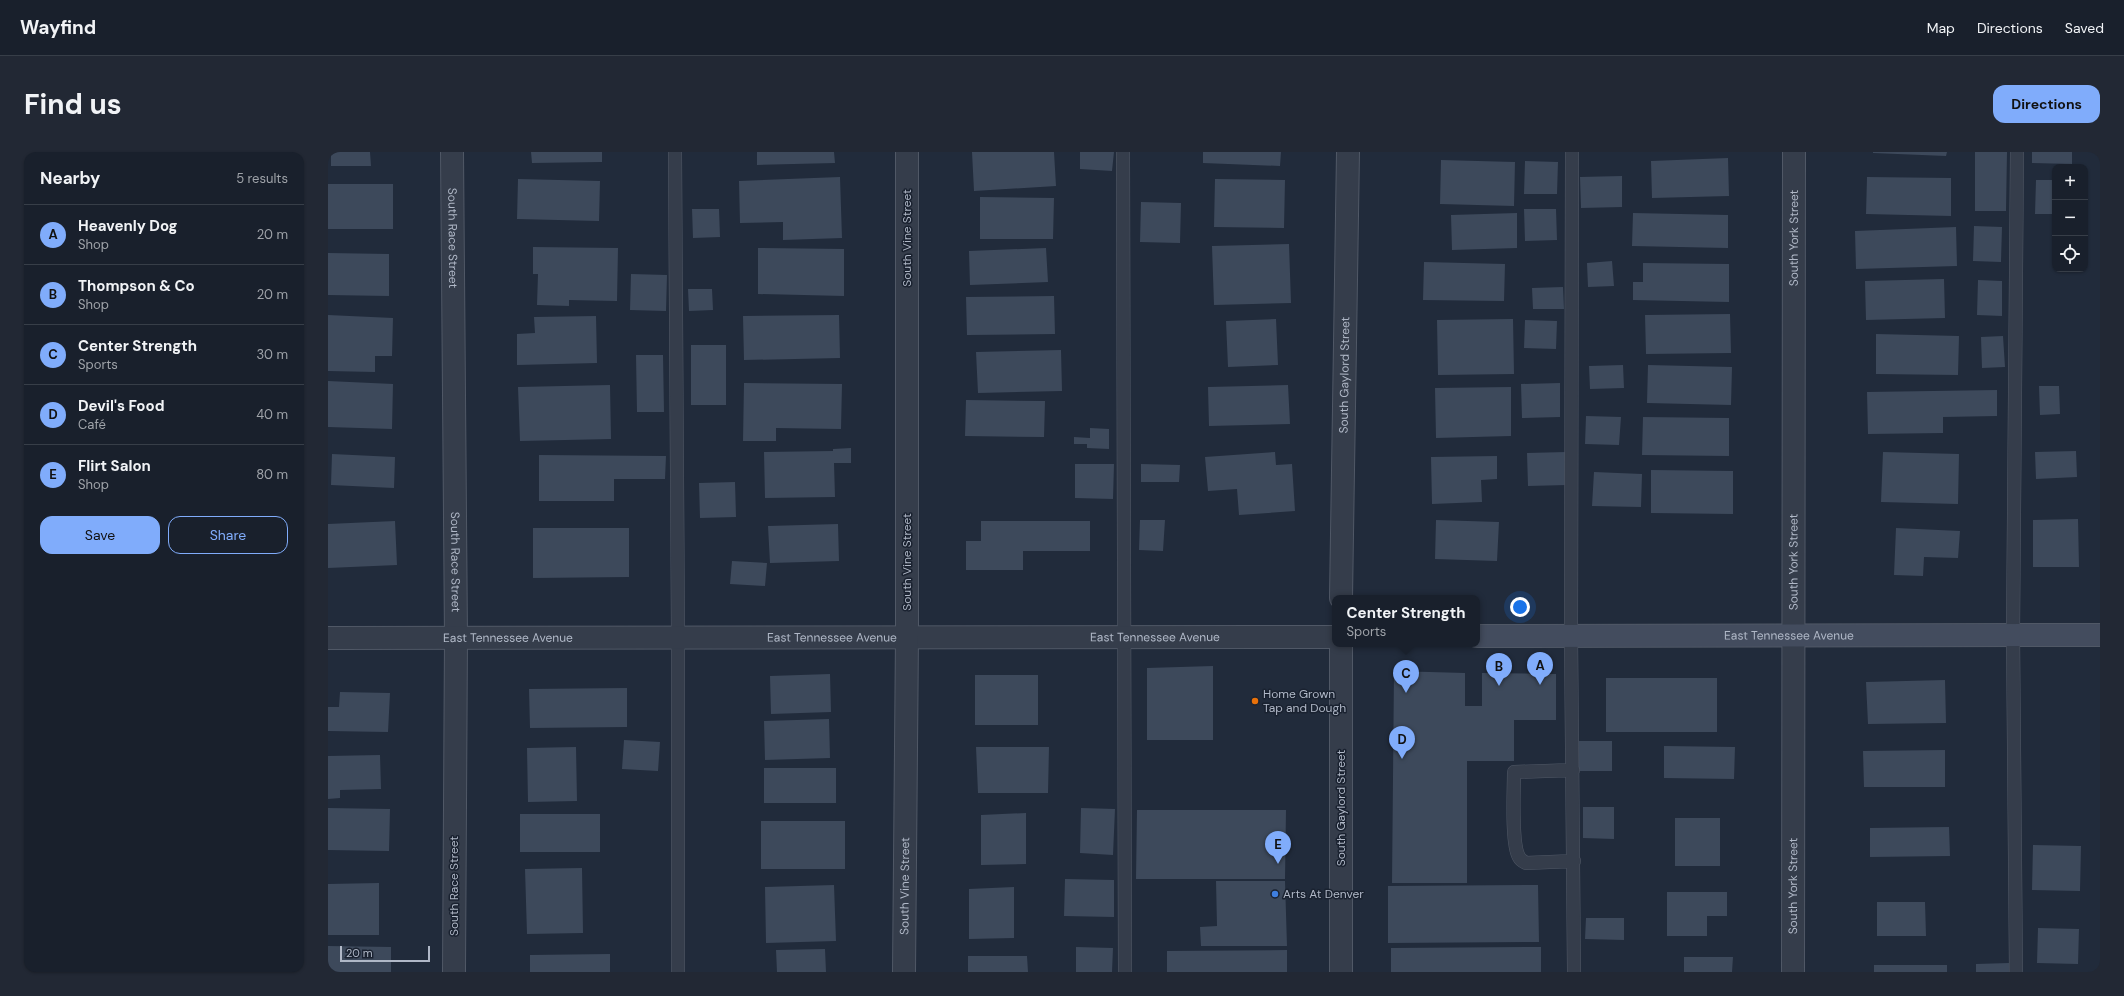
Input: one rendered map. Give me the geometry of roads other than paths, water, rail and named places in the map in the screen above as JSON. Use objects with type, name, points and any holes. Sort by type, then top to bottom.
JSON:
[{"type":"street","name":"South Race Street","points":[[452,152],[456,638],[454,972]]},
{"type":"street","name":"South Vine Street","points":[[904,972],[907,636],[907,152]]},
{"type":"street","name":"South Gaylord Street","points":[[1341,595],[1348,152]]},
{"type":"street","name":"South York Street","points":[[1793,972],[1794,152]]},
{"type":"street","name":"East Tennessee Avenue","points":[[1480,636],[2100,635]]},
{"type":"street","name":"East Tennessee Avenue","points":[[328,638],[907,636],[1124,638],[1332,637]]},
{"type":"street","name":"South Gaylord Street","points":[[1341,647],[1341,972]]},
{"type":"lane","points":[[675,152],[678,637],[678,972]]},
{"type":"lane","points":[[1123,152],[1125,972]]},
{"type":"lane","points":[[1572,152],[1571,636],[1574,972]]},
{"type":"lane","points":[[2016,972],[2013,634],[2017,152]]},
{"type":"lane","points":[[1573,770],[1514,772],[1514,782],[1516,843],[1519,857],[1526,863],[1574,861]]},
{"type":"place","name":"Heavenly Dog","points":[[1540,685]]},
{"type":"place","name":"Thompson & Co","points":[[1499,686]]},
{"type":"place","name":"Center Strength","points":[[1406,693]]},
{"type":"place","name":"Home Grown Tap and Dough","points":[[1255,701]]},
{"type":"place","name":"Devil's Food","points":[[1402,759]]},
{"type":"place","name":"Flirt Salon","points":[[1278,864]]},
{"type":"place","name":"Arts At Denver","points":[[1275,894]]}]
